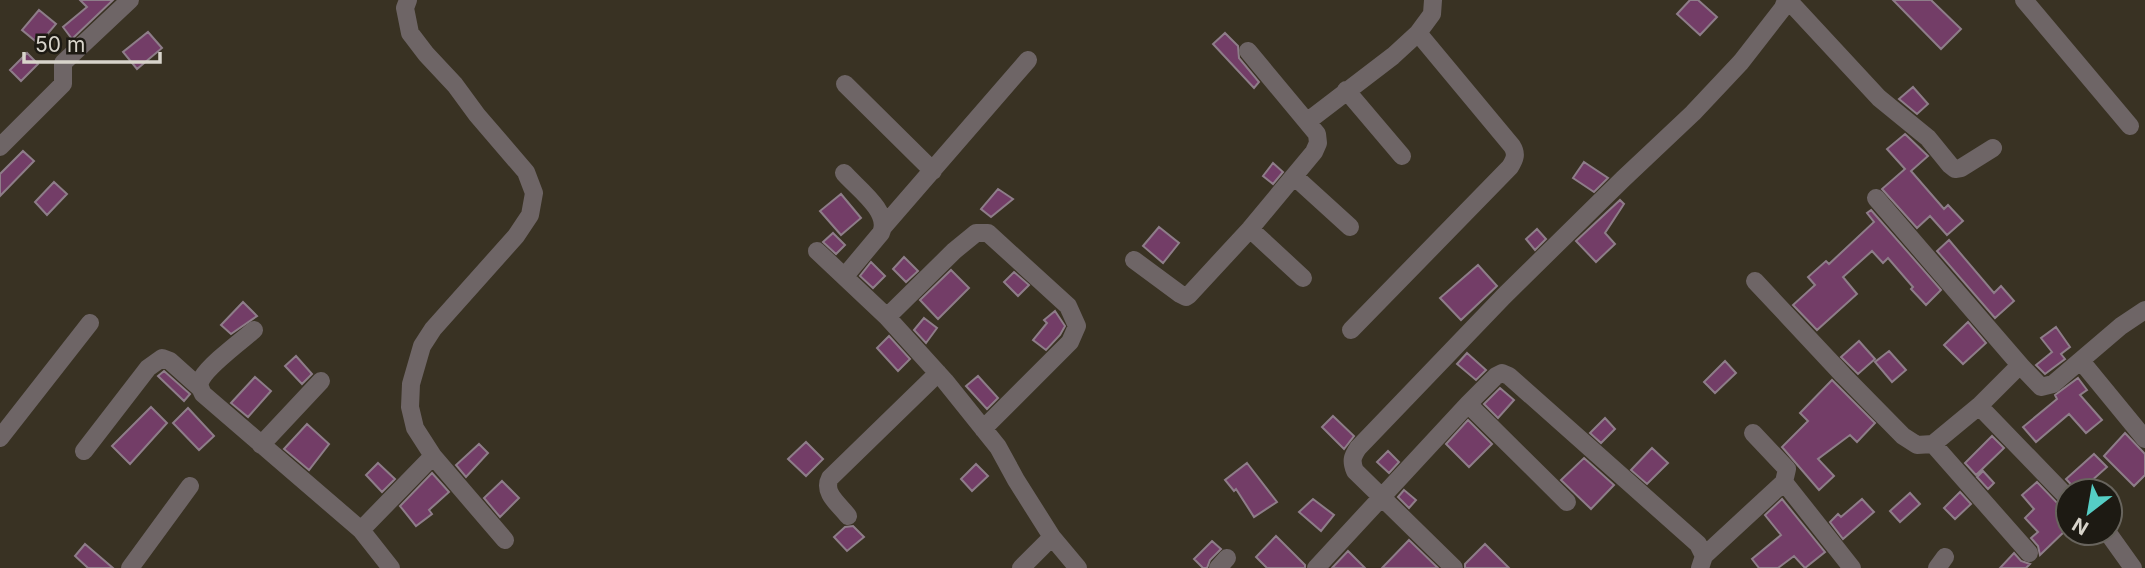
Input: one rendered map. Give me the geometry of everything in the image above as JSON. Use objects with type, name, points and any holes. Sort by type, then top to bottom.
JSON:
[{"type":"street","points":[[0,146],[63,84],[63,63],[130,0]]},
{"type":"street","points":[[408,0],[405,8],[410,33],[526,172],[534,192],[530,215],[516,236],[433,329],[422,346],[411,384],[410,407],[415,428],[433,456],[505,540]]},
{"type":"street","points":[[1308,121],[1393,56],[1418,33],[1432,14],[1433,0]]},
{"type":"street","points":[[1454,568],[1355,471],[1352,457],[1514,287],[1693,113],[1741,62],[1787,0],[1879,98],[1928,138],[1955,169],[1993,148]]},
{"type":"street","points":[[2024,0],[2130,126]]},
{"type":"street","points":[[1352,330],[1515,160],[1516,152],[1513,146],[1418,33]]},
{"type":"street","points":[[1134,260],[1186,297],[1195,291],[1250,229],[1314,152],[1318,143],[1317,134],[1248,51]]},
{"type":"street","points":[[845,276],[884,226],[1028,60]]},
{"type":"street","points":[[845,84],[933,171]]},
{"type":"street","points":[[1346,90],[1402,156]]},
{"type":"street","points":[[844,173],[879,211],[884,226]]},
{"type":"street","points":[[1295,177],[1350,227]]},
{"type":"street","points":[[1876,198],[2041,387],[2047,387],[2121,326],[2145,310]]},
{"type":"street","points":[[1250,229],[1303,278]]},
{"type":"street","points":[[887,317],[976,233],[988,233],[997,240],[1068,306],[1077,326],[1070,342],[983,429]]},
{"type":"street","points":[[817,251],[887,317],[938,373],[998,447],[1052,537],[1078,568]]},
{"type":"street","points":[[1755,281],[1903,436],[1917,445],[1933,444],[1979,406],[2020,365]]},
{"type":"street","points":[[0,438],[90,323]]},
{"type":"street","points":[[254,330],[200,379],[203,394],[361,530],[391,568]]},
{"type":"street","points":[[84,451],[157,360],[162,358],[170,361],[200,387]]},
{"type":"street","points":[[2081,361],[2145,439]]},
{"type":"street","points":[[848,516],[828,491],[830,478],[938,373]]},
{"type":"street","points":[[1316,568],[1468,404],[1502,373],[1510,376],[1698,544],[1702,562]]},
{"type":"street","points":[[261,445],[321,381]]},
{"type":"street","points":[[1468,404],[1567,502]]},
{"type":"street","points":[[1979,406],[2054,484]]},
{"type":"street","points":[[1702,562],[1784,482],[1787,475],[1787,469],[1753,433]]},
{"type":"street","points":[[1933,444],[2029,553]]},
{"type":"street","points":[[361,530],[433,456]]},
{"type":"street","points":[[1784,482],[1852,568]]},
{"type":"street","points":[[130,568],[190,486]]},
{"type":"street","points":[[1021,568],[1052,537]]},
{"type":"street","points":[[2118,547],[2133,568]]},
{"type":"building","points":[[80,0],[113,0],[72,39],[63,27],[87,7]]},
{"type":"building","points":[[1690,0],[1698,0],[1717,17],[1700,35],[1677,14]]},
{"type":"building","points":[[1893,0],[1931,0],[1961,29],[1941,49]]},
{"type":"building","points":[[39,10],[56,24],[39,44],[22,30]]},
{"type":"building","points":[[148,32],[162,48],[137,69],[123,52]]},
{"type":"building","points":[[1225,33],[1238,46],[1239,58],[1259,82],[1254,88],[1213,44]]},
{"type":"building","points":[[27,53],[38,64],[21,81],[10,70]]},
{"type":"building","points":[[1913,87],[1928,104],[1917,114],[1899,99]]},
{"type":"building","points":[[1905,134],[1928,156],[1911,171],[1944,209],[1948,205],[1963,221],[1947,235],[1930,216],[1917,228],[1882,189],[1905,169],[1887,149]]},
{"type":"building","points":[[23,151],[34,161],[0,196],[0,174]]},
{"type":"building","points":[[1584,162],[1608,178],[1594,192],[1573,178]]},
{"type":"building","points":[[1273,163],[1283,172],[1273,184],[1263,176]]},
{"type":"building","points":[[54,182],[67,194],[47,215],[35,202]]},
{"type":"building","points":[[998,189],[1013,199],[991,217],[981,209]]},
{"type":"building","points":[[841,194],[861,218],[841,235],[820,211]]},
{"type":"building","points":[[1620,200],[1624,204],[1605,233],[1615,244],[1596,262],[1576,241]]},
{"type":"building","points":[[1871,210],[1941,290],[1926,305],[1888,258],[1883,263],[1872,251],[1843,277],[1857,294],[1817,330],[1793,305],[1815,285],[1808,277],[1826,261],[1829,264],[1874,222],[1867,213]]},
{"type":"building","points":[[1159,227],[1179,243],[1163,263],[1143,246]]},
{"type":"building","points":[[1537,229],[1546,239],[1535,250],[1526,239]]},
{"type":"building","points":[[833,233],[845,245],[836,254],[823,242]]},
{"type":"building","points":[[1949,240],[1994,293],[2001,286],[2014,301],[1995,318],[1937,251]]},
{"type":"building","points":[[904,257],[918,271],[906,282],[893,269]]},
{"type":"building","points":[[871,262],[885,276],[873,288],[860,276]]},
{"type":"building","points":[[1478,265],[1497,286],[1461,320],[1440,298]]},
{"type":"building","points":[[951,270],[969,288],[938,319],[920,300]]},
{"type":"building","points":[[1014,272],[1029,285],[1018,296],[1004,282]]},
{"type":"building","points":[[243,302],[257,316],[231,334],[221,325]]},
{"type":"building","points":[[1055,311],[1065,326],[1046,350],[1033,340],[1047,323],[1044,320]]},
{"type":"building","points":[[924,318],[937,328],[926,343],[914,330]]},
{"type":"building","points":[[1968,322],[1986,343],[1963,364],[1944,345]]},
{"type":"building","points":[[2056,327],[2070,347],[2061,354],[2065,359],[2045,374],[2036,365],[2052,352],[2041,338]]},
{"type":"building","points":[[889,336],[910,359],[898,371],[877,348]]},
{"type":"building","points":[[1859,341],[1875,359],[1858,374],[1841,357]]},
{"type":"building","points":[[1889,351],[1906,370],[1892,382],[1875,362]]},
{"type":"building","points":[[1467,353],[1486,370],[1476,380],[1457,364]]},
{"type":"building","points":[[296,356],[312,374],[302,384],[285,366]]},
{"type":"building","points":[[1725,361],[1736,373],[1715,393],[1704,382]]},
{"type":"building","points":[[164,371],[190,394],[184,401],[158,376]]},
{"type":"building","points":[[978,376],[998,398],[987,409],[966,386]]},
{"type":"building","points":[[255,377],[271,391],[248,417],[231,403]]},
{"type":"building","points":[[2078,378],[2087,390],[2080,395],[2102,420],[2086,433],[2069,414],[2036,442],[2023,427],[2057,399],[2055,395]]},
{"type":"building","points":[[1832,380],[1875,423],[1857,442],[1850,435],[1818,459],[1834,476],[1819,490],[1782,447],[1808,421],[1800,413]]},
{"type":"building","points":[[1500,388],[1514,400],[1498,418],[1484,404]]},
{"type":"building","points":[[151,407],[167,423],[130,464],[112,446]]},
{"type":"building","points":[[188,408],[214,436],[199,450],[173,423]]},
{"type":"building","points":[[1333,416],[1354,436],[1344,449],[1322,427]]},
{"type":"building","points":[[1605,418],[1615,429],[1601,443],[1590,433]]},
{"type":"building","points":[[1468,420],[1492,444],[1469,467],[1446,444]]},
{"type":"building","points":[[307,424],[329,444],[309,470],[284,449]]},
{"type":"building","points":[[2125,433],[2145,454],[2145,475],[2134,486],[2104,456]]},
{"type":"building","points":[[1992,436],[2004,448],[1976,475],[1965,463]]},
{"type":"building","points":[[806,442],[823,459],[806,476],[788,459]]},
{"type":"building","points":[[479,444],[488,453],[466,477],[456,465]]},
{"type":"building","points":[[1652,448],[1668,463],[1647,484],[1631,470]]},
{"type":"building","points":[[1388,451],[1399,462],[1389,473],[1377,462]]},
{"type":"building","points":[[2094,454],[2107,467],[2096,477],[2068,477]]},
{"type":"building","points":[[1584,458],[1614,485],[1591,509],[1561,480]]},
{"type":"building","points":[[378,463],[395,479],[382,492],[366,475]]},
{"type":"building","points":[[1247,463],[1277,502],[1254,517],[1236,489],[1234,491],[1225,480]]},
{"type":"building","points":[[976,464],[988,476],[972,491],[961,479]]},
{"type":"building","points":[[1983,471],[1994,483],[1988,489],[1977,477]]},
{"type":"building","points":[[432,473],[449,492],[429,510],[432,514],[416,526],[400,506]]},
{"type":"building","points":[[502,481],[519,498],[500,517],[484,498]]},
{"type":"building","points":[[2037,482],[2054,500],[2054,542],[2040,555],[2038,546],[2031,538],[2038,532],[2025,518],[2034,509],[2022,495]]},
{"type":"building","points":[[1404,490],[1416,500],[1409,508],[1398,497]]},
{"type":"building","points":[[1960,492],[1971,504],[1955,519],[1944,508]]},
{"type":"building","points":[[1910,493],[1920,504],[1900,522],[1890,511]]},
{"type":"building","points":[[1313,499],[1334,515],[1321,531],[1299,512]]},
{"type":"building","points":[[1782,499],[1825,552],[1805,568],[1794,556],[1778,568],[1759,568],[1752,559],[1781,535],[1765,515]]},
{"type":"building","points":[[1862,499],[1874,512],[1843,539],[1830,522],[1838,514],[1841,517]]},
{"type":"building","points":[[853,526],[864,537],[847,551],[834,537],[845,527]]},
{"type":"building","points":[[1276,536],[1305,568],[1267,568],[1256,557]]},
{"type":"building","points":[[1409,540],[1438,568],[1382,568]]},
{"type":"building","points":[[1212,541],[1221,549],[1210,560],[1207,568],[1203,568],[1194,559]]},
{"type":"building","points":[[85,544],[113,568],[88,568],[75,556]]},
{"type":"building","points":[[1485,544],[1509,568],[1465,568],[1465,564]]},
{"type":"building","points":[[1348,551],[1365,568],[1332,568]]},
{"type":"building","points":[[2014,553],[2021,561],[2030,564],[2026,568],[2000,568]]}]
